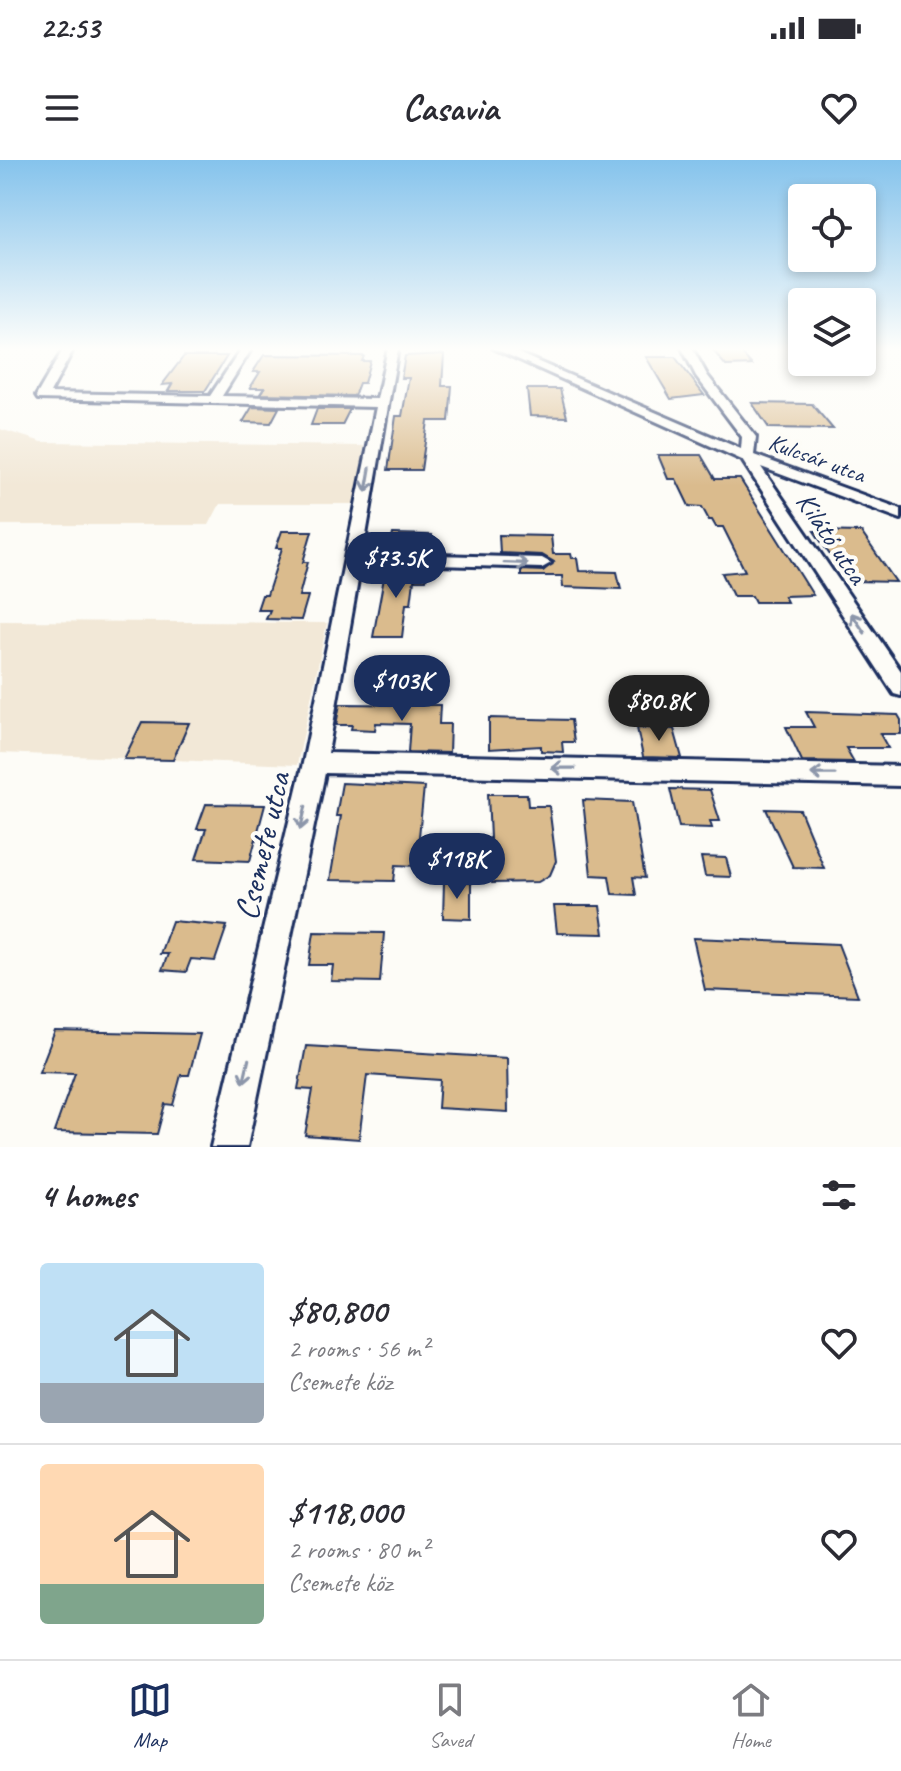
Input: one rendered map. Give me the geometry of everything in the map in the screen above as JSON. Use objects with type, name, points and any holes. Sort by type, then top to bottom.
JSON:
[{"type":"street","points":[[43,394],[382,403]]},
{"type":"street","points":[[213,400],[217,394]]},
{"type":"street","name":"Csemete utca","points":[[229,1147],[315,763],[384,394]]},
{"type":"street","name":"Kulcsár utca","points":[[603,394],[747,457],[901,514]]},
{"type":"street","points":[[716,394],[749,437],[747,457]]},
{"type":"street","name":"Kilátó utca","points":[[747,457],[901,688]]},
{"type":"street","points":[[354,558],[542,563]]},
{"type":"street","points":[[315,763],[901,776]]},
{"type":"shaded area","points":[[0,429],[42,442],[364,446],[357,504],[220,504],[209,525],[0,525]]},
{"type":"shaded area","points":[[0,621],[327,623],[297,765],[0,753]]},
{"type":"building","points":[[263,394],[355,394],[354,396]]},
{"type":"building","points":[[406,394],[451,394],[449,421],[428,421],[421,470],[388,470],[396,416],[402,416]]},
{"type":"building","points":[[528,394],[561,394],[567,417],[530,416]]},
{"type":"building","points":[[668,394],[704,395],[671,399]]},
{"type":"building","points":[[752,403],[812,404],[833,429],[769,428]]},
{"type":"building","points":[[252,407],[279,408],[271,423],[243,422]]},
{"type":"building","points":[[317,409],[350,409],[342,425],[311,425]]},
{"type":"building","points":[[658,455],[701,455],[715,479],[740,479],[813,595],[784,596],[787,602],[755,602],[752,596],[733,596],[722,573],[745,571],[723,527],[716,527],[702,507],[689,506],[676,479],[668,479]]},
{"type":"building","points":[[282,531],[312,531],[303,562],[308,562],[299,596],[308,596],[301,620],[266,619],[270,610],[257,610],[262,595],[267,595],[282,548],[276,548]]},
{"type":"building","points":[[814,531],[861,532],[896,582],[852,581]]},
{"type":"building","points":[[393,534],[432,535],[430,552],[389,551]]},
{"type":"building","points":[[499,535],[551,536],[553,554],[571,554],[572,558],[577,558],[579,571],[617,572],[621,589],[563,587],[562,576],[521,576],[521,570],[543,571],[554,562],[542,555],[500,553]]},
{"type":"building","points":[[386,567],[428,568],[426,580],[414,580],[411,604],[406,604],[402,637],[373,637]]},
{"type":"building","points":[[340,704],[440,705],[439,724],[450,724],[449,753],[408,752],[410,724],[376,723],[375,730],[336,725]]},
{"type":"building","points":[[806,712],[898,715],[901,734],[880,734],[888,748],[846,748],[854,762],[802,761],[786,727],[814,727]]},
{"type":"building","points":[[489,718],[571,720],[574,742],[562,742],[563,752],[541,751],[541,746],[489,749]]},
{"type":"building","points":[[142,722],[189,723],[173,760],[124,759]]},
{"type":"building","points":[[637,728],[674,729],[682,758],[643,757]]},
{"type":"building","points":[[342,783],[424,787],[416,866],[396,865],[394,881],[330,880],[341,816],[336,816]]},
{"type":"building","points":[[670,789],[710,790],[720,821],[710,821],[712,828],[679,827]]},
{"type":"building","points":[[488,794],[527,794],[528,806],[549,806],[556,861],[550,875],[538,882],[492,883]]},
{"type":"building","points":[[583,800],[632,802],[645,878],[633,877],[636,895],[612,894],[609,876],[591,875]]},
{"type":"building","points":[[206,804],[265,805],[250,861],[196,859],[206,829],[197,829]]},
{"type":"building","points":[[766,809],[800,810],[824,868],[793,867]]},
{"type":"building","points":[[701,857],[726,858],[731,877],[705,876]]},
{"type":"building","points":[[444,882],[471,883],[471,919],[443,918]]},
{"type":"building","points":[[554,906],[600,906],[604,934],[557,933]]},
{"type":"building","points":[[172,921],[227,926],[215,961],[191,959],[186,972],[162,970],[168,954],[160,954]]},
{"type":"building","points":[[314,932],[384,933],[380,982],[331,981],[333,965],[309,965]]},
{"type":"building","points":[[693,938],[838,944],[858,996],[705,990]]},
{"type":"building","points":[[55,1031],[200,1034],[189,1075],[181,1075],[173,1105],[165,1104],[157,1134],[54,1132],[75,1073],[39,1072]]},
{"type":"building","points":[[306,1046],[507,1058],[508,1112],[438,1108],[440,1080],[367,1075],[359,1139],[305,1135],[313,1090],[298,1089]]}]
